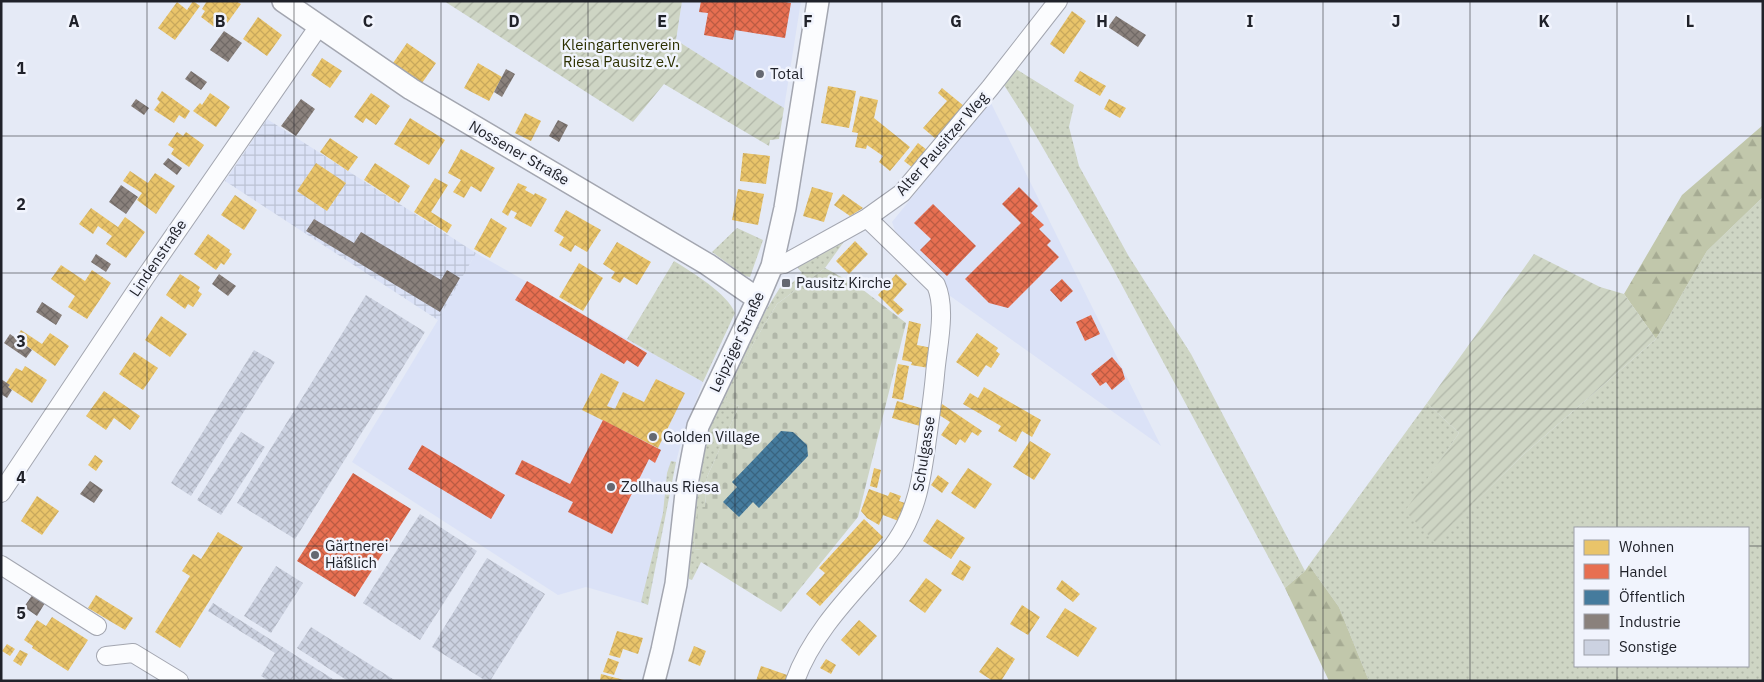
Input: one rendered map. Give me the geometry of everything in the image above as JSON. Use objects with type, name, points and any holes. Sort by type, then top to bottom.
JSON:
[{"type":"street","name":"Nossener Straße","points":[[283,1],[411,89],[680,247],[758,300]]},
{"type":"street","name":"Leipziger Straße","points":[[654,681],[676,584],[687,484],[698,426],[758,300],[772,266],[785,208],[818,1]]},
{"type":"street","name":"Alter Pausitzer Weg","points":[[772,266],[784,264],[867,218],[902,193],[990,88],[1058,1]]},
{"type":"street","name":"Lindenstraße","points":[[1,493],[146,276],[319,26]]},
{"type":"street","name":"Schulgasse","points":[[795,681],[812,645],[850,596],[896,542],[908,524],[918,497],[922,478],[934,395],[939,342],[939,291],[936,285],[867,218]]},
{"type":"street","points":[[1,565],[98,626]]},
{"type":"street","points":[[106,656],[133,652],[179,681]]},
{"type":"shaded area","name":"Total","points":[[682,1],[801,1],[784,108],[676,40]]},
{"type":"shaded area","points":[[990,101],[1161,446],[946,293],[944,279],[938,278],[896,233],[892,222]]},
{"type":"shaded area","points":[[267,119],[476,253],[438,320],[225,181]]},
{"type":"shaded area","points":[[476,253],[703,382],[683,435],[676,462],[648,605],[586,587],[558,595],[352,462],[438,320]]},
{"type":"green space","name":"Kleingartenverein Riesa Pausitz e.V.","points":[[444,1],[682,1],[676,40],[784,108],[779,139],[770,140],[769,146],[664,84],[633,122]]},
{"type":"green space","points":[[1016,69],[1074,105],[1069,127],[1079,166],[1128,255],[1191,354],[1305,571],[1285,588],[1111,265],[1032,129],[1004,85]]},
{"type":"green space","points":[[1763,125],[1763,197],[1707,251],[1656,339],[1624,294],[1682,195]]},
{"type":"green space","points":[[1763,197],[1763,679],[1761,681],[1369,681],[1339,607],[1309,565],[1427,403],[1459,433],[1406,511],[1436,542],[1524,454],[1656,339],[1707,251]]},
{"type":"green space","points":[[737,228],[763,240],[750,277],[745,276],[712,252]]},
{"type":"green space","points":[[848,236],[825,268],[777,304],[754,342],[726,401],[739,406],[707,477],[705,507],[699,507],[694,549],[701,550],[701,562],[692,580],[689,579],[690,541],[697,481],[713,419],[721,400],[757,326],[786,279],[792,283],[802,273],[797,267]]},
{"type":"green space","points":[[1534,254],[1600,287],[1624,294],[1656,339],[1524,454],[1436,543],[1405,511],[1459,433],[1427,403]]},
{"type":"green space","points":[[674,261],[700,277],[717,291],[725,298],[735,313],[703,382],[627,339]]},
{"type":"green space","points":[[825,268],[858,286],[906,323],[858,517],[781,612],[701,562],[701,550],[694,549],[698,507],[705,507],[707,477],[739,406],[725,401],[754,342],[777,304]]},
{"type":"green space","points":[[671,461],[676,462],[648,605],[641,602],[663,513],[667,473]]},
{"type":"green space","points":[[1309,565],[1339,607],[1369,681],[1329,681],[1285,588],[1305,571]]},
{"type":"building: Wohnen","points":[[193,1],[200,6],[175,40],[158,28],[177,2],[187,10]]},
{"type":"building: Wohnen","points":[[207,1],[236,1],[241,4],[225,26],[221,23],[217,29],[201,17],[205,11],[202,9]]},
{"type":"building: Wohnen","points":[[1072,11],[1086,21],[1064,54],[1050,44]]},
{"type":"building: Wohnen","points":[[258,17],[282,35],[267,56],[243,39]]},
{"type":"building: Wohnen","points":[[407,43],[436,63],[422,83],[393,63]]},
{"type":"building: Wohnen","points":[[322,58],[342,71],[330,88],[311,75]]},
{"type":"building: Wohnen","points":[[478,63],[502,77],[489,101],[464,88]]},
{"type":"building: Wohnen","points":[[1080,71],[1106,86],[1100,96],[1074,81]]},
{"type":"building: Wohnen","points":[[828,86],[856,91],[849,128],[821,123]]},
{"type":"building: Wohnen","points":[[942,88],[964,106],[936,139],[923,128],[947,101],[938,93]]},
{"type":"building: Wohnen","points":[[162,91],[190,111],[185,119],[179,115],[174,123],[154,110],[160,102],[157,99]]},
{"type":"building: Wohnen","points":[[210,93],[230,107],[216,127],[193,111],[200,103],[202,105]]},
{"type":"building: Wohnen","points":[[371,93],[390,106],[376,125],[366,118],[363,123],[354,117]]},
{"type":"building: Wohnen","points":[[860,96],[878,100],[874,118],[910,147],[890,171],[879,162],[883,156],[867,145],[866,149],[855,147],[858,133],[852,132]]},
{"type":"building: Wohnen","points":[[1109,99],[1126,108],[1120,118],[1104,109]]},
{"type":"building: Wohnen","points":[[525,113],[541,121],[531,141],[515,133]]},
{"type":"building: Wohnen","points":[[410,118],[445,140],[429,165],[394,144]]},
{"type":"building: Wohnen","points":[[177,132],[183,136],[186,132],[204,145],[189,167],[171,154],[174,149],[168,145]]},
{"type":"building: Wohnen","points":[[330,138],[358,157],[348,171],[320,152]]},
{"type":"building: Wohnen","points":[[918,143],[927,150],[913,168],[904,161]]},
{"type":"building: Wohnen","points":[[461,149],[495,168],[481,192],[471,186],[464,198],[453,192],[461,180],[448,173]]},
{"type":"building: Wohnen","points":[[743,153],[770,156],[766,184],[740,181]]},
{"type":"building: Wohnen","points":[[316,163],[346,183],[327,211],[297,191]]},
{"type":"building: Wohnen","points":[[375,163],[410,186],[399,203],[364,180]]},
{"type":"building: Wohnen","points":[[130,171],[148,183],[155,173],[175,186],[156,214],[137,200],[142,193],[123,181]]},
{"type":"building: Wohnen","points":[[435,178],[448,185],[431,212],[452,225],[447,233],[414,212]]},
{"type":"building: Wohnen","points":[[518,183],[527,187],[525,190],[534,195],[535,193],[547,199],[531,227],[514,218],[517,213],[511,210],[508,216],[502,212]]},
{"type":"building: Wohnen","points":[[812,187],[833,193],[824,222],[803,216]]},
{"type":"building: Wohnen","points":[[738,189],[764,194],[758,225],[732,220]]},
{"type":"building: Wohnen","points":[[843,194],[863,208],[850,216],[834,205]]},
{"type":"building: Wohnen","points":[[235,195],[257,210],[244,230],[221,215]]},
{"type":"building: Wohnen","points":[[91,208],[118,227],[125,217],[145,232],[126,258],[106,244],[112,236],[98,226],[93,234],[79,224]]},
{"type":"building: Wohnen","points":[[566,210],[601,230],[587,252],[575,245],[571,252],[559,245],[564,237],[554,231]]},
{"type":"building: Wohnen","points":[[491,218],[507,228],[490,258],[474,249]]},
{"type":"building: Wohnen","points":[[208,234],[230,250],[229,252],[232,254],[224,265],[221,263],[216,270],[194,254]]},
{"type":"building: Wohnen","points":[[855,241],[868,254],[849,274],[836,261]]},
{"type":"building: Wohnen","points":[[617,242],[651,262],[637,285],[624,277],[620,283],[611,278],[615,272],[603,264]]},
{"type":"building: Wohnen","points":[[579,263],[603,278],[583,311],[559,297]]},
{"type":"building: Wohnen","points":[[61,265],[85,281],[92,270],[111,283],[87,319],[68,307],[75,296],[51,279]]},
{"type":"building: Wohnen","points":[[180,274],[200,287],[198,291],[202,294],[193,307],[188,304],[185,309],[166,295]]},
{"type":"building: Wohnen","points":[[896,274],[907,284],[893,300],[904,310],[898,315],[878,295]]},
{"type":"building: Wohnen","points":[[161,316],[187,334],[170,357],[145,340]]},
{"type":"building: Wohnen","points":[[909,321],[921,324],[917,345],[932,348],[929,368],[911,365],[912,362],[902,360]]},
{"type":"building: Wohnen","points":[[21,330],[42,344],[50,333],[69,346],[55,366],[16,338]]},
{"type":"building: Wohnen","points":[[977,333],[998,348],[996,351],[1000,354],[991,368],[986,365],[978,377],[956,362]]},
{"type":"building: Wohnen","points":[[134,352],[158,368],[143,390],[119,374]]},
{"type":"building: Wohnen","points":[[898,364],[909,366],[903,400],[892,398]]},
{"type":"building: Wohnen","points":[[25,366],[47,380],[32,403],[8,387],[10,385],[6,383],[16,368],[22,371]]},
{"type":"building: Wohnen","points":[[601,373],[619,382],[607,406],[615,409],[623,392],[644,402],[656,379],[685,393],[658,448],[582,410]]},
{"type":"building: Wohnen","points":[[984,387],[1041,420],[1032,437],[1022,431],[1016,442],[998,431],[1001,426],[963,404],[970,393],[978,398]]},
{"type":"building: Wohnen","points":[[104,391],[140,416],[130,430],[114,418],[106,430],[86,416]]},
{"type":"building: Wohnen","points":[[897,401],[924,409],[920,426],[892,418]]},
{"type":"building: Wohnen","points":[[942,404],[982,431],[978,436],[972,432],[965,443],[960,439],[956,445],[941,435],[950,422],[936,413]]},
{"type":"building: Wohnen","points":[[1030,441],[1051,454],[1034,480],[1013,467]]},
{"type":"building: Wohnen","points":[[95,455],[103,461],[96,471],[88,465]]},
{"type":"building: Wohnen","points":[[874,468],[881,470],[877,488],[870,486]]},
{"type":"building: Wohnen","points":[[968,468],[992,484],[975,509],[951,493]]},
{"type":"building: Wohnen","points":[[938,475],[949,483],[942,493],[931,485]]},
{"type":"building: Wohnen","points":[[869,489],[888,496],[890,492],[901,496],[899,501],[908,504],[901,522],[883,515],[879,525],[867,518],[861,511]]},
{"type":"building: Wohnen","points":[[37,496],[59,511],[42,535],[21,521]]},
{"type":"building: Wohnen","points":[[864,519],[883,537],[820,606],[806,594],[825,573],[819,568]]},
{"type":"building: Wohnen","points":[[937,519],[965,538],[951,559],[923,541]]},
{"type":"building: Wohnen","points":[[218,532],[243,547],[180,648],[155,632],[190,576],[182,571],[193,554],[201,559]]},
{"type":"building: Wohnen","points":[[960,560],[971,567],[963,581],[951,574]]},
{"type":"building: Wohnen","points":[[926,578],[942,590],[925,613],[909,601]]},
{"type":"building: Wohnen","points":[[1062,580],[1080,594],[1073,602],[1056,589]]},
{"type":"building: Wohnen","points":[[96,595],[133,618],[125,630],[88,608]]},
{"type":"building: Wohnen","points":[[1022,605],[1040,617],[1028,635],[1010,624]]},
{"type":"building: Wohnen","points":[[1065,608],[1097,628],[1078,657],[1046,637]]},
{"type":"building: Wohnen","points":[[52,617],[88,640],[68,671],[32,648],[33,646],[24,640],[37,620],[46,626]]},
{"type":"building: Wohnen","points":[[859,620],[877,636],[859,656],[841,640]]},
{"type":"building: Wohnen","points":[[617,631],[643,638],[638,654],[623,649],[620,658],[609,655]]},
{"type":"building: Wohnen","points":[[7,644],[15,649],[10,656],[2,651]]},
{"type":"building: Wohnen","points":[[694,646],[706,651],[700,666],[688,661]]},
{"type":"building: Wohnen","points":[[997,647],[1015,659],[1001,681],[993,681],[979,672]]},
{"type":"building: Wohnen","points":[[20,650],[28,654],[21,666],[13,661]]},
{"type":"building: Wohnen","points":[[608,658],[619,662],[614,675],[603,672]]},
{"type":"building: Wohnen","points":[[826,659],[836,665],[831,674],[820,668]]},
{"type":"building: Wohnen","points":[[761,666],[790,676],[789,681],[756,681]]},
{"type":"building: Wohnen","points":[[601,674],[624,680],[624,681],[600,681]]},
{"type":"building: Handel","points":[[701,1],[780,1],[791,3],[785,38],[735,30],[733,40],[704,35],[708,13],[699,12]]},
{"type":"building: Handel","points":[[1019,187],[1038,206],[1031,213],[1044,225],[1039,229],[1051,241],[1047,245],[1059,257],[1008,308],[989,303],[965,279],[1021,223],[1002,204]]},
{"type":"building: Handel","points":[[933,204],[976,246],[947,276],[920,250],[931,239],[914,223]]},
{"type":"building: Handel","points":[[1062,279],[1073,291],[1061,302],[1050,290]]},
{"type":"building: Handel","points":[[527,281],[647,353],[638,367],[627,360],[624,364],[515,300]]},
{"type":"building: Handel","points":[[1091,315],[1100,334],[1085,341],[1076,322]]},
{"type":"building: Handel","points":[[1112,357],[1122,369],[1125,379],[1112,390],[1106,382],[1100,386],[1091,374]]},
{"type":"building: Handel","points":[[603,420],[661,450],[655,463],[649,459],[612,534],[568,512],[573,502],[515,474],[522,460],[570,484]]},
{"type":"building: Handel","points":[[422,445],[505,495],[491,519],[408,469]]},
{"type":"building: Handel","points":[[353,473],[411,509],[355,597],[297,561]]},
{"type":"building: Öffentlich","points":[[781,431],[793,432],[807,445],[808,456],[759,508],[753,502],[739,517],[723,502],[737,487],[732,482]]},
{"type":"building: Industrie","points":[[1116,16],[1146,35],[1138,47],[1108,27]]},
{"type":"building: Industrie","points":[[224,31],[242,43],[228,62],[210,50]]},
{"type":"building: Industrie","points":[[506,69],[515,74],[502,97],[494,92]]},
{"type":"building: Industrie","points":[[191,71],[207,82],[201,90],[185,79]]},
{"type":"building: Industrie","points":[[136,99],[149,108],[144,115],[131,106]]},
{"type":"building: Industrie","points":[[301,99],[315,109],[296,136],[281,126]]},
{"type":"building: Industrie","points":[[558,120],[568,125],[559,142],[549,136]]},
{"type":"building: Industrie","points":[[168,158],[182,168],[177,175],[163,164]]},
{"type":"building: Industrie","points":[[121,185],[138,197],[126,214],[109,202]]},
{"type":"building: Industrie","points":[[314,219],[354,243],[361,232],[441,280],[447,270],[460,278],[440,312],[306,231]]},
{"type":"building: Industrie","points":[[96,254],[111,264],[106,272],[91,262]]},
{"type":"building: Industrie","points":[[219,274],[236,286],[228,296],[212,284]]},
{"type":"building: Industrie","points":[[42,302],[62,315],[56,325],[36,312]]},
{"type":"building: Industrie","points":[[10,334],[32,350],[26,358],[4,343]]},
{"type":"building: Industrie","points":[[1,379],[10,385],[8,387],[12,390],[7,398],[1,394]]},
{"type":"building: Industrie","points":[[90,481],[103,490],[94,503],[80,494]]},
{"type":"building: Industrie","points":[[33,594],[45,603],[37,616],[24,607]]},
{"type":"building: Sonstige","points":[[366,295],[425,332],[295,539],[237,503]]},
{"type":"building: Sonstige","points":[[254,350],[275,362],[191,496],[171,483]]},
{"type":"building: Sonstige","points":[[241,432],[265,447],[221,515],[197,500]]},
{"type":"building: Sonstige","points":[[420,514],[477,551],[420,640],[363,603]]},
{"type":"building: Sonstige","points":[[487,558],[545,594],[490,681],[486,681],[432,647]]},
{"type":"building: Sonstige","points":[[276,566],[303,583],[271,633],[244,616]]},
{"type":"building: Sonstige","points":[[213,603],[336,681],[269,681],[261,676],[275,653],[208,611]]},
{"type":"building: Sonstige","points":[[311,627],[396,681],[348,681],[297,648]]},
{"type":"place","name":"Total","points":[[760,74]]},
{"type":"place","name":"Pausitz Kirche","points":[[786,283]]},
{"type":"place","name":"Golden Village","points":[[653,437]]},
{"type":"place","name":"Zollhaus Riesa","points":[[611,487]]},
{"type":"place","name":"Gärtnerei Häßlich","points":[[315,555]]}]
